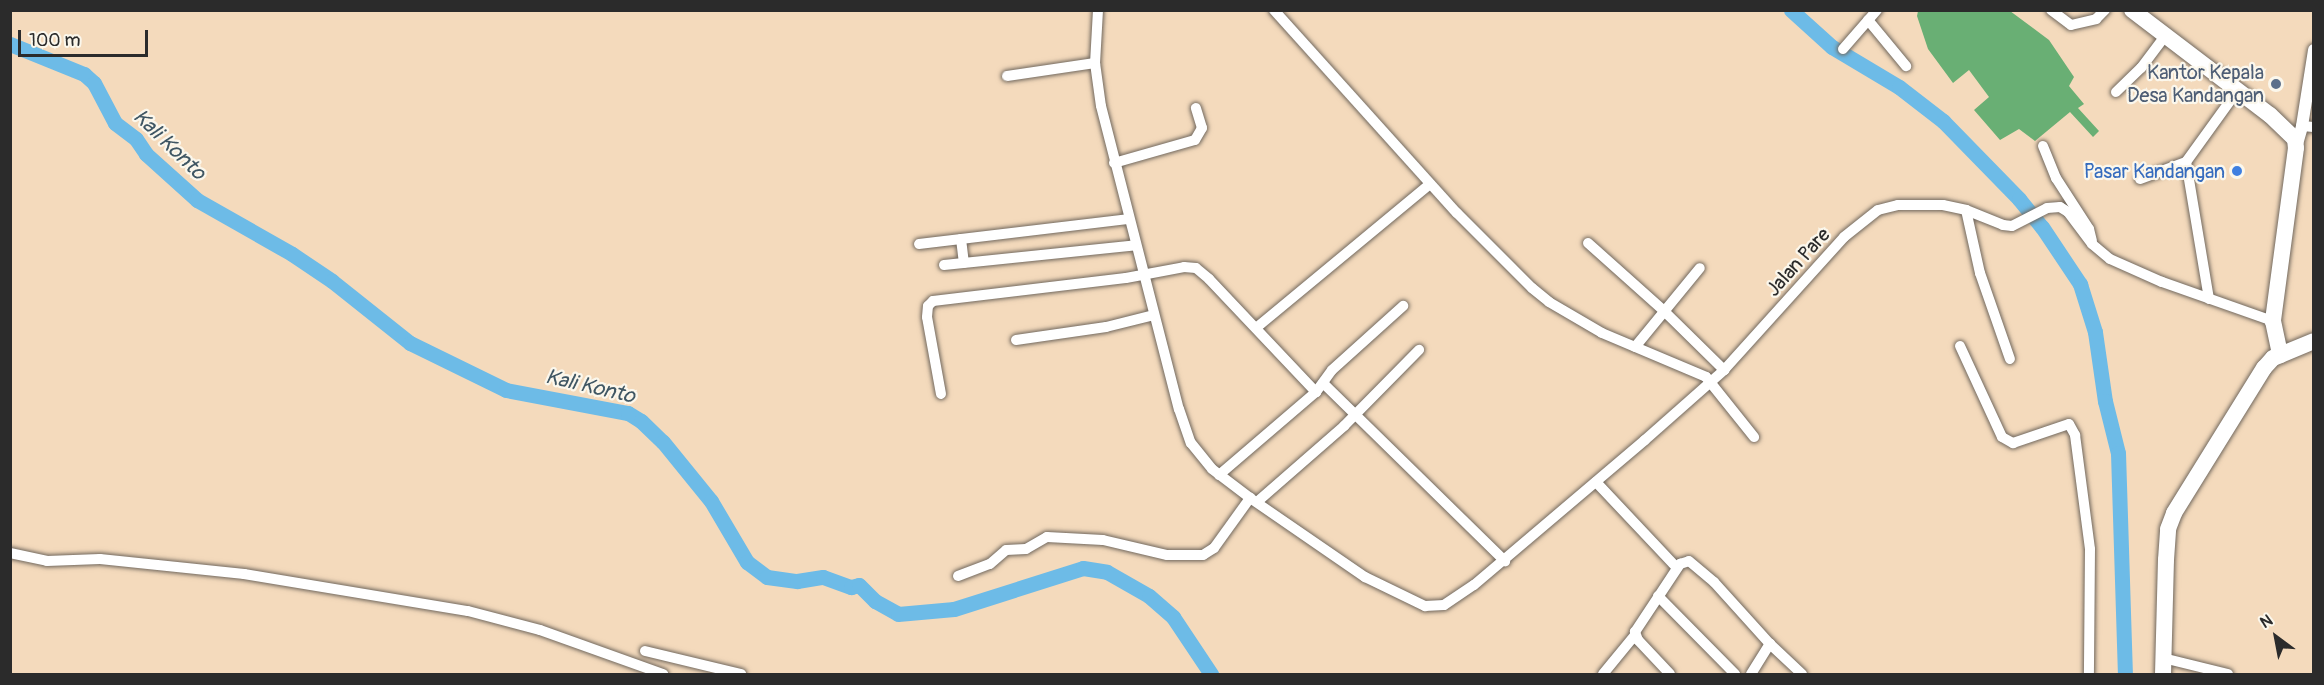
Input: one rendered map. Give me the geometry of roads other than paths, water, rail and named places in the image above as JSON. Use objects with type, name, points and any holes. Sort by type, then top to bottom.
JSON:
[{"type":"main road","points":[[2132,10],[2283,125],[2297,144],[2273,321],[2280,355]]},
{"type":"main road","points":[[2163,666],[2168,529],[2174,513],[2264,368],[2280,355],[2313,341]]},
{"type":"street","name":"Jalan Pare","points":[[1098,10],[1095,63],[1101,106],[1128,219],[1187,434],[1197,453],[1219,475],[1365,577],[1425,606],[1443,605],[1505,561],[1724,370],[1844,237],[1871,214],[1898,205],[1924,203],[1966,210],[2003,225],[2018,225],[2047,208],[2056,206],[2068,212],[2092,244],[2110,259],[2127,268],[2209,300],[2273,321]]},
{"type":"street","points":[[1274,10],[1506,265],[1549,302],[1602,333],[1695,371],[1710,382],[1754,438]]},
{"type":"street","points":[[2051,10],[2071,25],[2096,19],[2106,10]]},
{"type":"street","points":[[1843,49],[1872,14],[1906,66]]},
{"type":"street","points":[[2116,92],[2141,68],[2165,36]]},
{"type":"street","points":[[2297,144],[2308,127],[2313,51]]},
{"type":"street","points":[[1007,76],[1095,63]]},
{"type":"street","points":[[2140,179],[2186,162],[2238,90]]},
{"type":"street","points":[[1114,163],[1195,140],[1202,128],[1196,108]]},
{"type":"street","points":[[2043,146],[2056,178],[2090,229],[2092,244]]},
{"type":"street","points":[[2186,162],[2209,300]]},
{"type":"street","points":[[1256,328],[1430,184]]},
{"type":"street","points":[[1966,210],[1980,273],[2010,359]]},
{"type":"street","points":[[919,244],[1128,219]]},
{"type":"street","points":[[961,238],[964,263]]},
{"type":"street","points":[[1588,243],[1663,310],[1724,370]]},
{"type":"street","points":[[944,265],[1136,244]]},
{"type":"street","points":[[941,394],[927,317],[928,306],[933,301],[1144,275],[1173,268],[1196,268],[1320,388],[1355,414],[1505,561]]},
{"type":"street","points":[[1635,347],[1663,310],[1700,268]]},
{"type":"street","points":[[1219,475],[1320,388],[1332,370],[1403,306]]},
{"type":"street","points":[[1016,340],[1106,327],[1155,315]]},
{"type":"street","points":[[1960,346],[2002,437],[2013,443],[2068,424],[2076,435],[2087,503],[2090,549],[2089,675]]},
{"type":"street","points":[[958,576],[990,564],[1006,550],[1026,549],[1047,537],[1103,540],[1148,548],[1167,555],[1203,555],[1214,548],[1253,500],[1355,414],[1419,350]]},
{"type":"street","points":[[1596,482],[1677,568]]},
{"type":"street","points":[[10,553],[47,561],[100,560],[244,574],[468,611],[540,630],[663,675]]},
{"type":"street","points":[[1603,675],[1635,635],[1636,628],[1677,568],[1685,562],[1695,563],[1802,675]]},
{"type":"street","points":[[1658,596],[1735,675]]},
{"type":"street","points":[[1635,635],[1670,675]]},
{"type":"street","points":[[1751,675],[1770,644]]},
{"type":"street","points":[[645,651],[741,675]]},
{"type":"street","points":[[2163,666],[2228,675]]},
{"type":"waterway","points":[[1791,10],[1832,47],[1899,87],[1943,121],[2019,199],[2042,227],[2080,284],[2095,332],[2105,401],[2118,453],[2125,674]]},
{"type":"waterway","name":"Kali Konto","points":[[10,44],[84,74],[94,83],[115,123],[136,139],[146,154],[197,200],[292,254],[332,281],[410,343],[506,390],[628,413],[641,421],[663,442],[711,501],[747,562],[767,577],[797,581],[823,577],[851,587],[859,585],[875,601],[898,614],[954,609],[1083,568],[1107,572],[1149,596],[1173,617],[1211,674]]},
{"type":"place","name":"Kantor Kepala Desa Kandangan","points":[[2276,84]]},
{"type":"place","name":"Pasar Kandangan","points":[[2237,171]]}]
